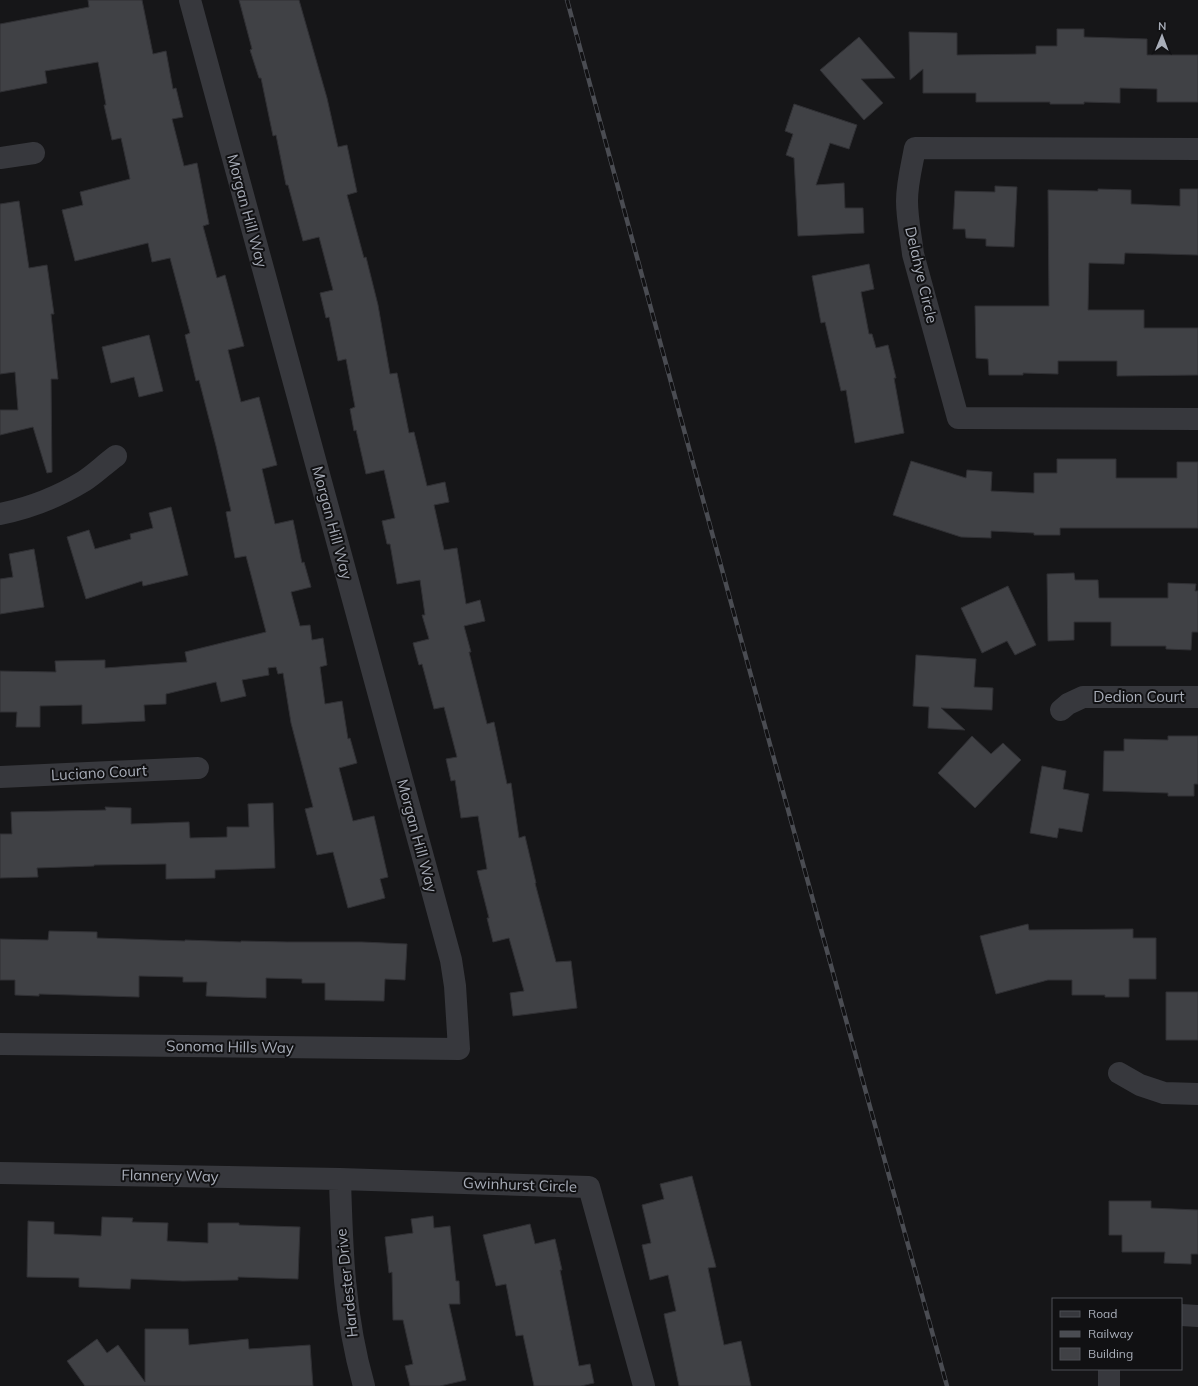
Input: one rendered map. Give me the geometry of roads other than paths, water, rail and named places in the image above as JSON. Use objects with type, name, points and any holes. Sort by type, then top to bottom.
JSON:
[{"type":"street","name":"Morgan Hill Way","points":[[190,0],[451,960],[455,986],[459,1049]]},
{"type":"street","name":"Delahye Circle","points":[[1198,150],[915,148],[908,185],[907,201],[913,254],[958,418],[1198,420]]},
{"type":"street","points":[[0,158],[34,153]]},
{"type":"street","points":[[0,514],[33,505],[59,495],[84,481],[116,456]]},
{"type":"street","name":"Dedion Court","points":[[1061,710],[1068,704],[1083,697],[1198,697]]},
{"type":"street","name":"Luciano Court","points":[[0,777],[198,768]]},
{"type":"street","name":"Sonoma Hills Way","points":[[0,1044],[459,1049]]},
{"type":"street","points":[[1119,1073],[1140,1085],[1164,1093],[1198,1094]]},
{"type":"street","name":"Flannery Way","points":[[0,1173],[340,1179]]},
{"type":"street","name":"Hardester Drive","points":[[340,1179],[342,1252],[347,1308],[357,1362],[364,1386]]},
{"type":"street","name":"Gwinhurst Circle","points":[[340,1179],[589,1187],[644,1386]]},
{"type":"street","points":[[1182,1316],[1198,1316]]},
{"type":"street","points":[[1108,1386],[1109,1370]]},
{"type":"railway","points":[[567,0],[739,632],[947,1386]]}]
